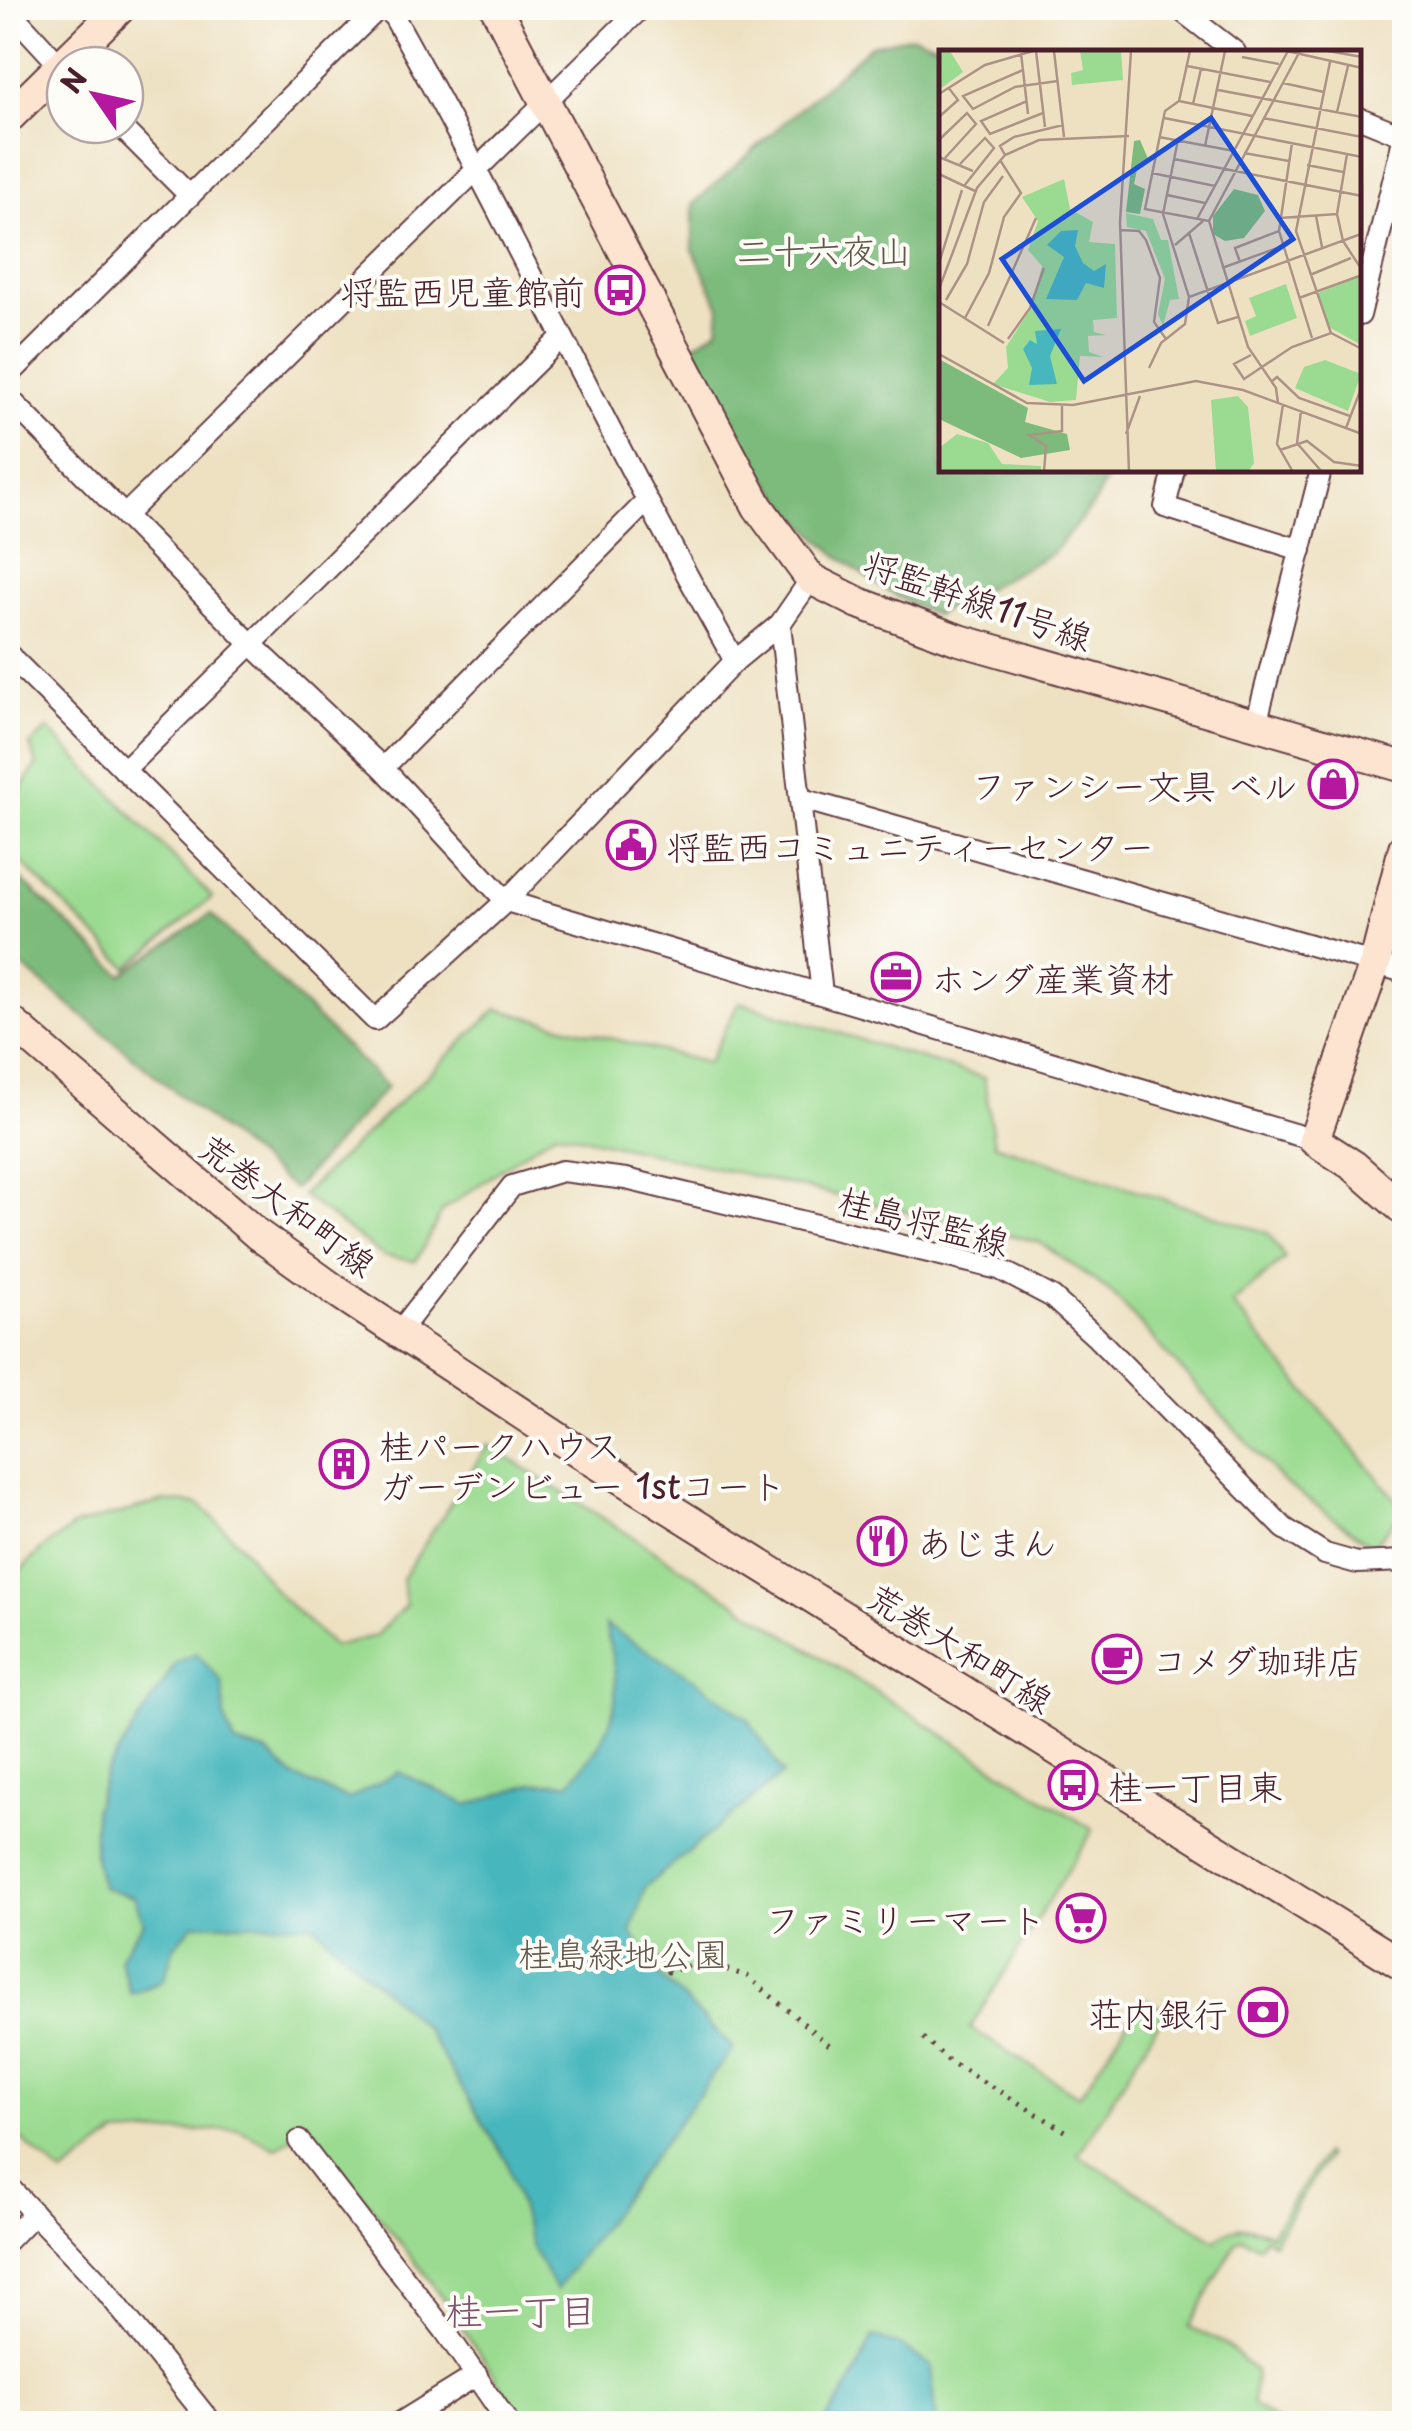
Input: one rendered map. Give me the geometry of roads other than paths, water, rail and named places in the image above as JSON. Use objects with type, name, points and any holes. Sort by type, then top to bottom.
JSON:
[{"type":"street","points":[[8,8],[45,49]]},
{"type":"street","points":[[85,45],[120,8]]},
{"type":"street","points":[[8,376],[380,8]]},
{"type":"street","points":[[389,8],[478,165],[645,504],[735,661]]},
{"type":"street","name":"将監幹線11号線","points":[[496,8],[758,507],[812,579],[859,603],[956,639],[1404,767]]},
{"type":"street","points":[[126,514],[642,8]]},
{"type":"street","points":[[1178,8],[1232,50]]},
{"type":"street","points":[[8,118],[45,85]]},
{"type":"street","points":[[1362,119],[1404,136],[1362,308]]},
{"type":"street","points":[[139,145],[190,196]]},
{"type":"street","points":[[124,770],[249,642],[562,337]]},
{"type":"street","points":[[8,397],[249,642],[383,768],[506,901],[1314,1140],[1404,1210]]},
{"type":"street","points":[[1174,472],[1165,507],[1302,550]]},
{"type":"street","points":[[1256,724],[1321,472]]},
{"type":"street","points":[[383,768],[645,504]]},
{"type":"street","points":[[8,654],[376,1020],[506,901],[735,661],[780,624],[812,579]]},
{"type":"street","points":[[780,624],[822,994]]},
{"type":"street","points":[[802,799],[1404,972]]},
{"type":"street","points":[[1314,1140],[1375,963],[1404,848]]},
{"type":"street","name":"荒巻大和町線","points":[[8,1019],[258,1234],[399,1332],[587,1458],[1404,1966]]},
{"type":"street","name":"桂島将監線","points":[[399,1332],[512,1186],[562,1172],[626,1179],[999,1268],[1052,1298],[1096,1337],[1284,1528],[1326,1554],[1357,1563],[1404,1560]]},
{"type":"street","points":[[300,2141],[477,2375],[509,2424]]},
{"type":"street","points":[[8,2186],[146,2338],[212,2424]]},
{"type":"street","points":[[8,2240],[34,2213]]},
{"type":"street","points":[[398,2424],[477,2375]]},
{"type":"water","points":[[605,1625],[696,1680],[749,1720],[783,1774],[645,1887],[631,1933],[663,1979],[733,2048],[556,2290],[532,2248],[507,2162],[425,2028],[313,1924],[194,1924],[174,1947],[163,1981],[131,1994],[119,1958],[144,1923],[134,1897],[102,1887],[94,1854],[94,1808],[106,1772],[176,1663],[196,1653],[222,1682],[225,1719],[235,1744],[266,1752],[293,1777],[349,1799],[399,1772],[468,1805],[534,1783],[569,1783],[599,1744],[614,1710],[615,1673]]},
{"type":"water","points":[[873,2336],[903,2347],[931,2366],[937,2423],[824,2423],[853,2380]]},
{"type":"place","name":"将監西児童館前","points":[[620,290]]},
{"type":"place","name":"ファンシー文具 ベル","points":[[1333,784]]},
{"type":"place","name":"将監西コミュニティーセンター","points":[[631,845]]},
{"type":"place","name":"ホンダ産業資材","points":[[896,977]]},
{"type":"place","name":"桂パークハウス ガーデンビュー 1stコート","points":[[344,1464]]},
{"type":"place","name":"あじまん","points":[[882,1541]]},
{"type":"place","name":"コメダ珈琲店","points":[[1117,1659]]},
{"type":"place","name":"桂一丁目東","points":[[1073,1785]]},
{"type":"place","name":"ファミリーマート","points":[[1081,1918]]},
{"type":"place","name":"荘内銀行","points":[[1263,2012]]},
{"type":"district","name":"桂一丁目","points":[[521,2309]]},
{"type":"park label","name":"二十六夜山","points":[[824,249]]},
{"type":"park label","name":"桂島緑地公園","points":[[623,1952]]}]
